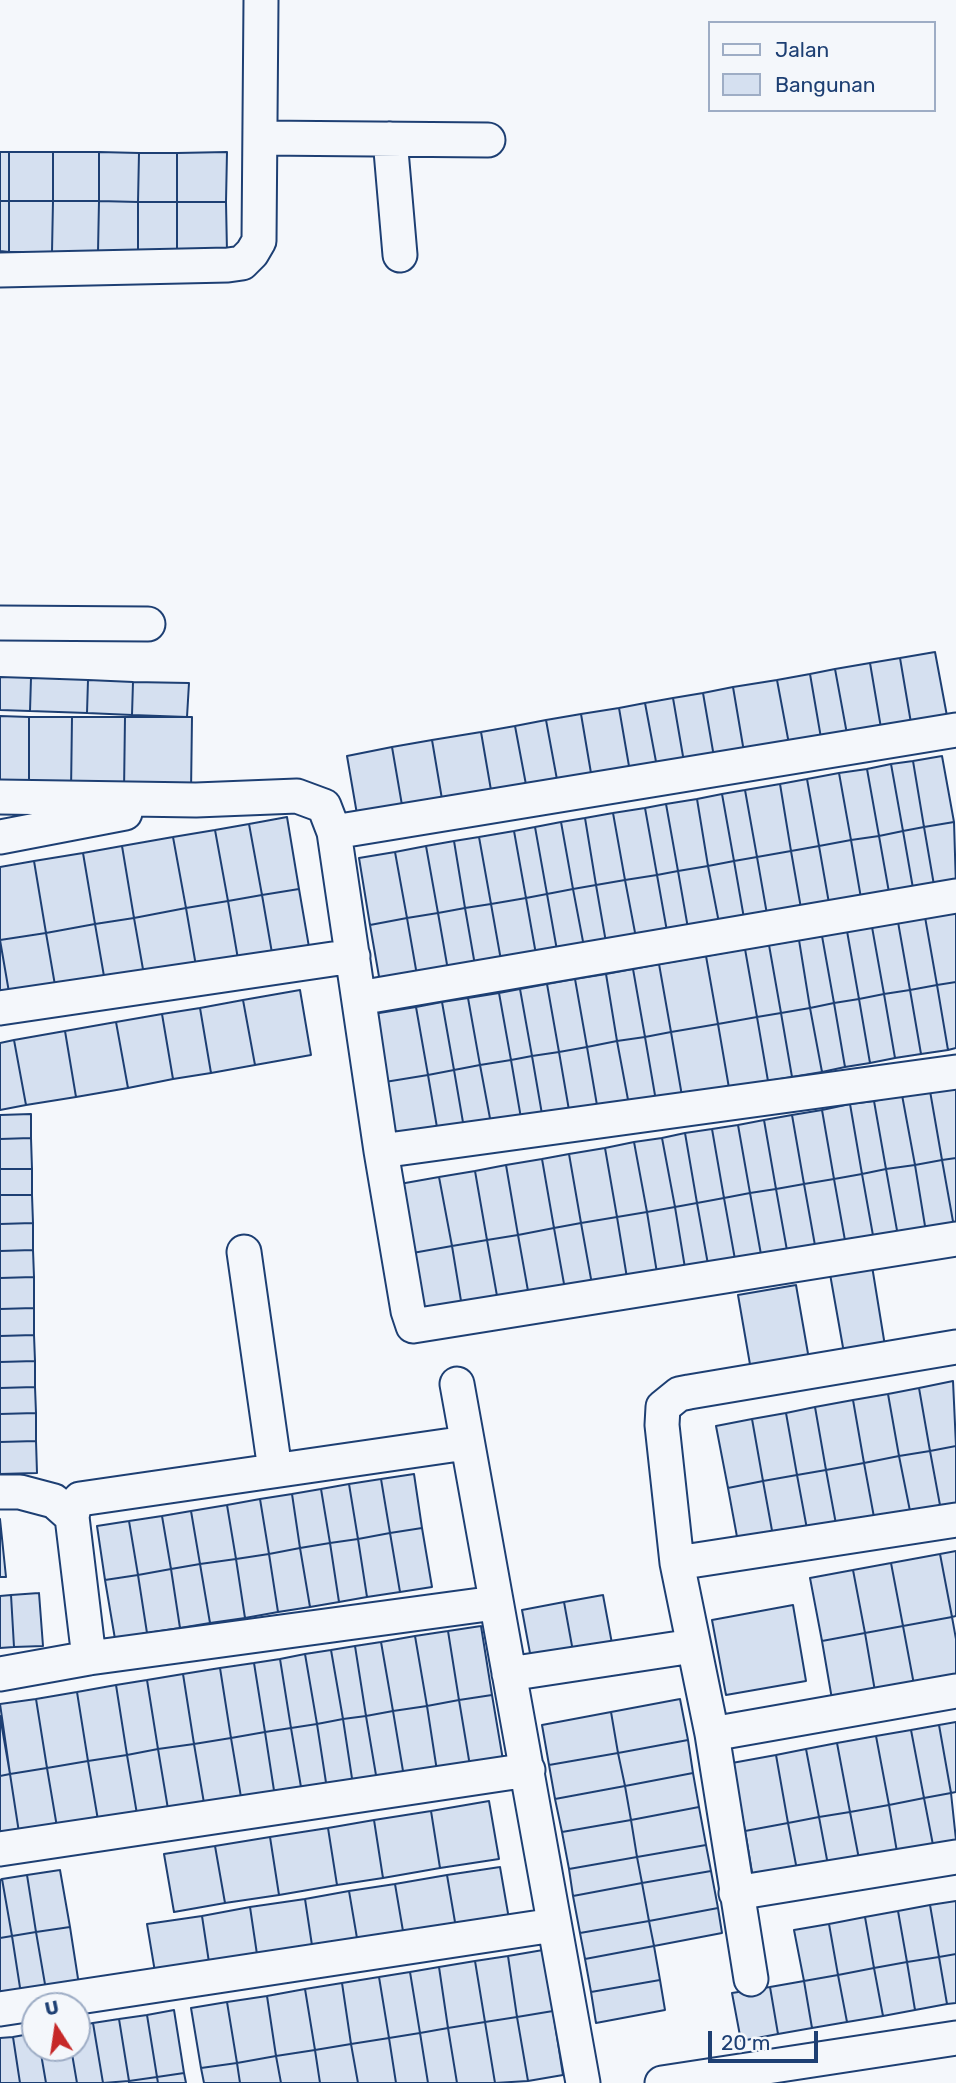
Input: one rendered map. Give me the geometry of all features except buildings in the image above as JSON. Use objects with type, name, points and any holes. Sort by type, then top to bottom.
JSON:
[{"type":"street","points":[[0,270],[242,263],[259,240],[261,0]]},
{"type":"street","points":[[261,138],[488,140]]},
{"type":"street","points":[[390,139],[400,254]]},
{"type":"street","points":[[0,623],[148,624]]},
{"type":"street","points":[[334,832],[956,730]]},
{"type":"street","points":[[0,797],[195,800],[306,797],[324,806],[334,832],[381,1151],[408,1311],[414,1326],[956,1239]]},
{"type":"street","points":[[0,837],[195,800]]},
{"type":"street","points":[[359,998],[956,896]]},
{"type":"street","points":[[0,1007],[353,956]]},
{"type":"street","points":[[381,1151],[956,1072]]},
{"type":"street","points":[[244,1252],[275,1470]]},
{"type":"street","points":[[751,1979],[712,1734],[677,1563],[662,1425],[663,1407],[671,1399],[689,1392],[956,1347]]},
{"type":"street","points":[[457,1384],[583,2083]]},
{"type":"street","points":[[89,1658],[72,1517],[74,1507],[80,1499],[466,1443]]},
{"type":"street","points":[[0,1492],[20,1492],[54,1501],[72,1517]]},
{"type":"street","points":[[677,1563],[956,1520]]},
{"type":"street","points":[[0,1674],[89,1658],[495,1603]]},
{"type":"street","points":[[509,1674],[693,1646]]},
{"type":"street","points":[[712,1734],[956,1691]]},
{"type":"street","points":[[0,1849],[528,1770]]},
{"type":"street","points":[[736,1893],[956,1857]]},
{"type":"street","points":[[0,2009],[554,1924]]},
{"type":"street","points":[[662,2083],[956,2038]]}]
